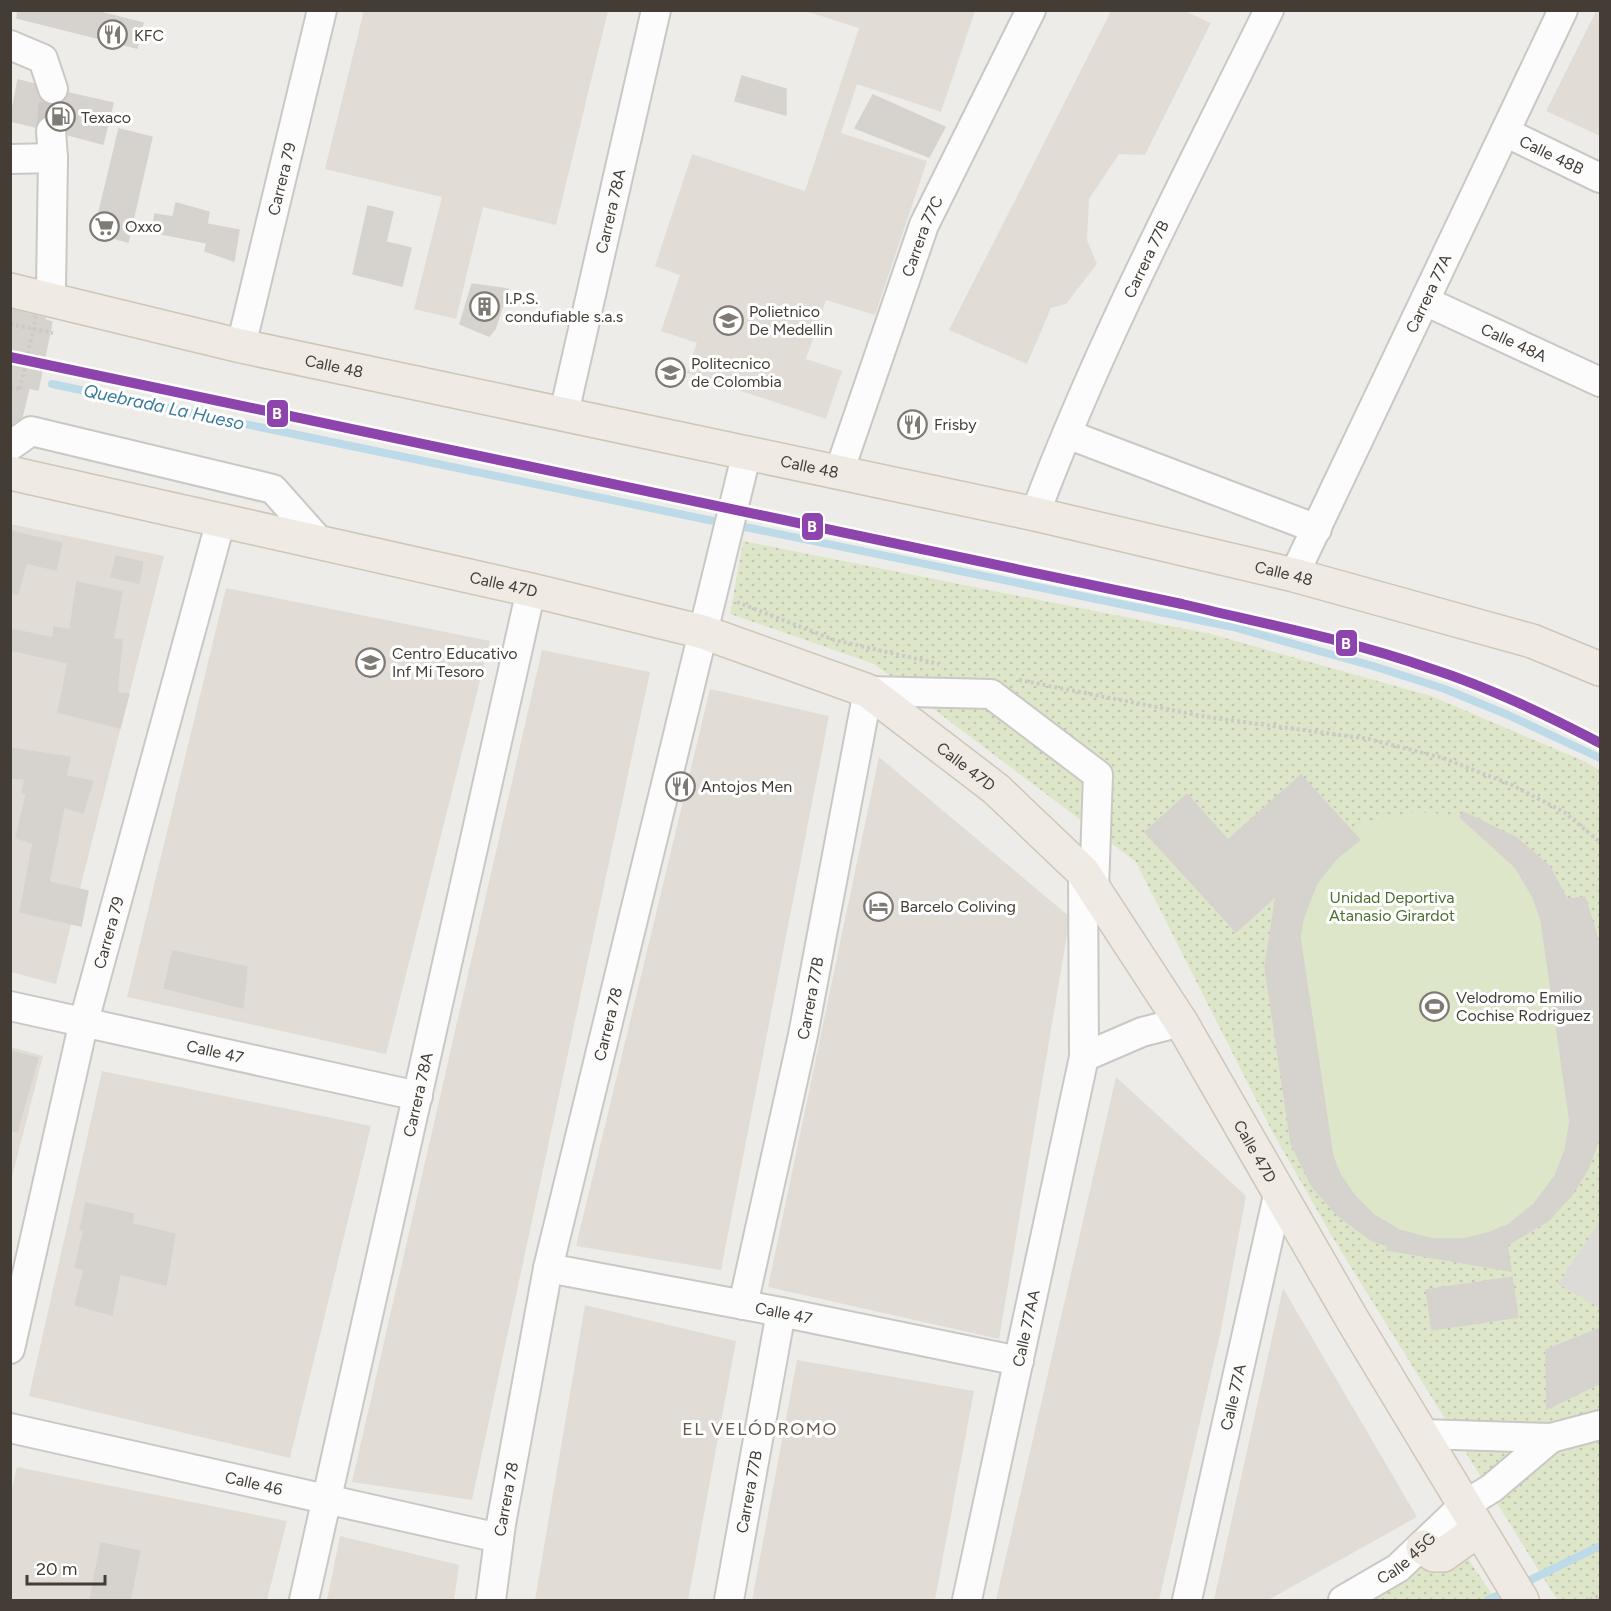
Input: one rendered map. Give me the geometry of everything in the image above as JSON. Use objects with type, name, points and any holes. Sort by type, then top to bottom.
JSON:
[{"type":"main road","name":"Calle 48","points":[[10,290],[45,308],[241,346],[747,452],[1035,514],[1294,575],[1532,641],[1600,669]]},
{"type":"main road","name":"Calle 47D","points":[[10,472],[531,590],[703,632],[868,691],[996,789],[1088,880],[1181,1022],[1352,1319],[1522,1600]]},
{"type":"main road","points":[[1423,1547],[1434,1555],[1443,1555],[1474,1524]]},
{"type":"street","name":"Carrera 79","points":[[241,346],[322,10]]},
{"type":"street","name":"Carrera 78A","points":[[564,413],[656,10]]},
{"type":"street","name":"Carrera 77C","points":[[839,472],[924,225],[1031,10]]},
{"type":"street","name":"Carrera 77B","points":[[1035,514],[1067,434],[1137,277],[1269,10]]},
{"type":"street","name":"Carrera 77A","points":[[1294,575],[1563,10]]},
{"type":"street","points":[[10,45],[43,59],[53,89]]},
{"type":"street","points":[[45,308],[51,287],[53,158],[51,130]]},
{"type":"street","name":"Calle 48B","points":[[1505,132],[1600,178]]},
{"type":"street","points":[[10,159],[53,158]]},
{"type":"street","name":"Calle 48A","points":[[1425,301],[1600,382]]},
{"type":"street","points":[[10,446],[31,431],[273,489],[321,543]]},
{"type":"street","points":[[1067,434],[1317,530]]},
{"type":"street","name":"Carrera 78","points":[[491,1600],[499,1538],[548,1268],[747,452]]},
{"type":"street","name":"Carrera 79","points":[[10,1349],[84,1021],[221,520]]},
{"type":"street","name":"Carrera 78A","points":[[304,1600],[531,590]]},
{"type":"street","name":"Carrera 77B","points":[[743,1305],[803,1035],[868,691]]},
{"type":"street","name":"Calle 77AA","points":[[868,691],[991,694],[1098,775],[1088,880],[1084,1057],[968,1600]]},
{"type":"street","name":"Calle 47","points":[[10,1006],[418,1096]]},
{"type":"street","points":[[1084,1057],[1142,1032],[1181,1022]]},
{"type":"street","name":"Calle 77A","points":[[1187,1600],[1279,1191]]},
{"type":"street","name":"Calle 47","points":[[548,1268],[781,1312],[1018,1361]]},
{"type":"street","name":"Carrera 77B","points":[[729,1600],[781,1312]]},
{"type":"street","points":[[1422,1434],[1551,1438],[1600,1425]]},
{"type":"street","name":"Calle 46","points":[[10,1428],[499,1538]]},
{"type":"street","points":[[1474,1524],[1492,1488],[1551,1438]]},
{"type":"street","name":"Calle 45G","points":[[1343,1600],[1398,1568],[1423,1547]]},
{"type":"path","points":[[10,387],[20,389],[45,308]]},
{"type":"path","points":[[712,594],[834,640],[950,666]]},
{"type":"path","points":[[1008,678],[1207,717],[1369,739],[1443,758],[1512,785],[1564,812],[1600,842]]},
{"type":"path","points":[[1590,1600],[1600,1595]]},
{"type":"shaded area","points":[[364,10],[608,11],[556,225],[483,207],[456,319],[414,309],[442,197],[325,169]]},
{"type":"shaded area","points":[[805,11],[975,11],[941,112],[857,84],[841,133],[927,161],[875,315],[826,300],[806,359],[842,371],[826,419],[687,373],[697,343],[661,331],[680,275],[655,266],[692,154],[805,191],[859,28]]},
{"type":"shaded area","points":[[1111,11],[1185,11],[1211,23],[1145,155],[1119,154],[1089,199],[1087,240],[1097,264],[1066,304],[1051,308],[1027,364],[949,330]]},
{"type":"shaded area","points":[[1596,11],[1600,11],[1600,136],[1546,111]]},
{"type":"shaded area","points":[[10,524],[164,556],[56,984],[11,972]]},
{"type":"shaded area","points":[[226,588],[490,641],[386,1054],[127,997]]},
{"type":"shaded area","points":[[542,650],[650,672],[472,1500],[352,1482]]},
{"type":"shaded area","points":[[710,689],[829,716],[721,1270],[576,1246]]},
{"type":"shaded area","points":[[879,757],[1070,917],[999,1339],[768,1287]]},
{"type":"shaded area","points":[[11,1047],[43,1056],[11,1181]]},
{"type":"shaded area","points":[[102,1071],[371,1126],[290,1458],[29,1396]]},
{"type":"shaded area","points":[[1116,1077],[1246,1196],[1221,1330],[1159,1600],[996,1600]]},
{"type":"shaded area","points":[[1600,1221],[1600,1308],[1558,1284]]},
{"type":"shaded area","points":[[1283,1288],[1417,1517],[1268,1600],[1214,1600]]},
{"type":"shaded area","points":[[585,1305],[736,1341],[688,1600],[535,1600]]},
{"type":"shaded area","points":[[797,1360],[974,1391],[935,1600],[752,1600]]},
{"type":"shaded area","points":[[17,1467],[287,1521],[267,1600],[11,1600],[10,1496]]},
{"type":"shaded area","points":[[340,1536],[459,1565],[454,1600],[327,1600]]},
{"type":"green space","name":"Unidad Deportiva Atanasio Girardot","points":[[743,541],[1211,634],[1431,696],[1586,762],[1600,771],[1600,1600],[1557,1600],[1333,1238],[1274,1135],[1136,862],[874,664],[730,614]]},
{"type":"green space","name":"Velodromo Emilio Cochise Rodriguez","points":[[1414,812],[1470,819],[1520,841],[1552,869],[1567,899],[1585,897],[1600,946],[1599,1139],[1588,1169],[1571,1196],[1548,1221],[1503,1247],[1403,1252],[1371,1240],[1337,1215],[1311,1185],[1291,1143],[1265,967],[1325,845],[1369,821]]},
{"type":"green space","points":[[1460,1547],[1496,1600],[1362,1600]]},
{"type":"building","name":"KFC","points":[[18,10],[92,10],[143,23],[137,48],[17,18]]},
{"type":"building","points":[[742,76],[786,89],[786,115],[735,101]]},
{"type":"building","name":"Texaco","points":[[18,80],[34,84],[42,101],[49,105],[59,104],[69,93],[113,103],[103,144],[68,135],[65,122],[58,116],[42,117],[35,127],[10,121]]},
{"type":"building","points":[[873,95],[945,127],[929,157],[855,128]]},
{"type":"building","points":[[119,129],[152,137],[128,242],[94,233]]},
{"type":"building","points":[[176,203],[209,212],[207,224],[239,230],[234,261],[205,251],[207,243],[152,232],[155,214],[173,217]]},
{"type":"building","points":[[368,206],[393,212],[386,242],[411,248],[402,286],[353,274]]},
{"type":"building","name":"I.P.S. condufiable s.a.s","points":[[472,284],[508,289],[495,329],[489,336],[460,324]]},
{"type":"building","points":[[10,309],[52,322],[38,390],[29,388],[22,417],[10,425]]},
{"type":"building","points":[[10,531],[62,543],[56,570],[26,563],[18,594],[10,593]]},
{"type":"building","points":[[116,556],[143,562],[139,583],[111,577]]},
{"type":"building","points":[[77,582],[122,592],[113,639],[122,640],[117,693],[129,694],[120,728],[58,712],[68,663],[10,650],[10,629],[53,638],[54,627],[70,630]]},
{"type":"building","points":[[10,748],[70,757],[66,776],[93,781],[83,813],[64,807],[49,882],[88,891],[81,926],[20,912],[33,843],[16,838],[26,794],[22,792],[25,779],[10,778]]},
{"type":"building","points":[[1301,775],[1360,840],[1337,858],[1317,883],[1303,919],[1300,937],[1333,1157],[1341,1176],[1355,1196],[1374,1215],[1399,1230],[1433,1239],[1464,1239],[1504,1226],[1504,1228],[1534,1204],[1555,1176],[1565,1150],[1570,1122],[1541,920],[1533,897],[1515,867],[1460,817],[1463,812],[1517,838],[1550,867],[1567,899],[1585,897],[1600,946],[1599,1139],[1588,1169],[1571,1196],[1548,1221],[1507,1245],[1511,1271],[1387,1250],[1388,1246],[1371,1240],[1337,1215],[1311,1185],[1291,1143],[1265,967],[1276,896],[1236,932],[1145,832],[1187,794],[1228,840]]},
{"type":"building","points":[[173,951],[247,967],[243,1008],[164,988]]},
{"type":"building","points":[[10,1051],[38,1058],[17,1132],[10,1131]]},
{"type":"building","points":[[86,1203],[134,1214],[132,1224],[175,1234],[166,1285],[120,1274],[112,1315],[75,1305],[84,1270],[75,1267],[84,1230],[80,1230]]},
{"type":"building","points":[[1512,1277],[1518,1317],[1432,1330],[1426,1290]]},
{"type":"building","points":[[1600,1328],[1600,1383],[1547,1409],[1546,1350]]},
{"type":"building","points":[[101,1543],[140,1551],[130,1600],[90,1600]]},
{"type":"waterway","name":"Quebrada La Hueso","points":[[52,384],[723,523]]},
{"type":"waterway","name":"Quebrada La Hueso","points":[[735,525],[1233,627],[1373,666],[1445,689],[1508,715],[1600,758]]},
{"type":"waterway","points":[[1522,1584],[1600,1546]]},
{"type":"waterway","points":[[1488,1600],[1508,1591]]},
{"type":"tunnel","points":[[51,131],[53,89]]},
{"type":"transit line","name":"B","points":[[10,357],[1182,604],[1307,633],[1451,675],[1495,692],[1600,743]]},
{"type":"place","name":"KFC","points":[[113,35]]},
{"type":"place","name":"Texaco","points":[[60,117]]},
{"type":"place","name":"Oxxo","points":[[104,226]]},
{"type":"place","name":"I.P.S. condufiable s.a.s","points":[[484,307]]},
{"type":"place","name":"Polietnico De Medellin","points":[[728,320]]},
{"type":"place","name":"Politecnico de Colombia","points":[[670,372]]},
{"type":"place","name":"Frisby","points":[[913,424]]},
{"type":"place","name":"Centro Educativo Inf Mi Tesoro","points":[[371,662]]},
{"type":"place","name":"Antojos Men","points":[[680,786]]},
{"type":"place","name":"Barcelo Coliving","points":[[879,906]]},
{"type":"place","name":"Velodromo Emilio Cochise Rodriguez","points":[[1435,1006]]},
{"type":"district","name":"EL VELÓDROMO","points":[[760,1429]]}]
